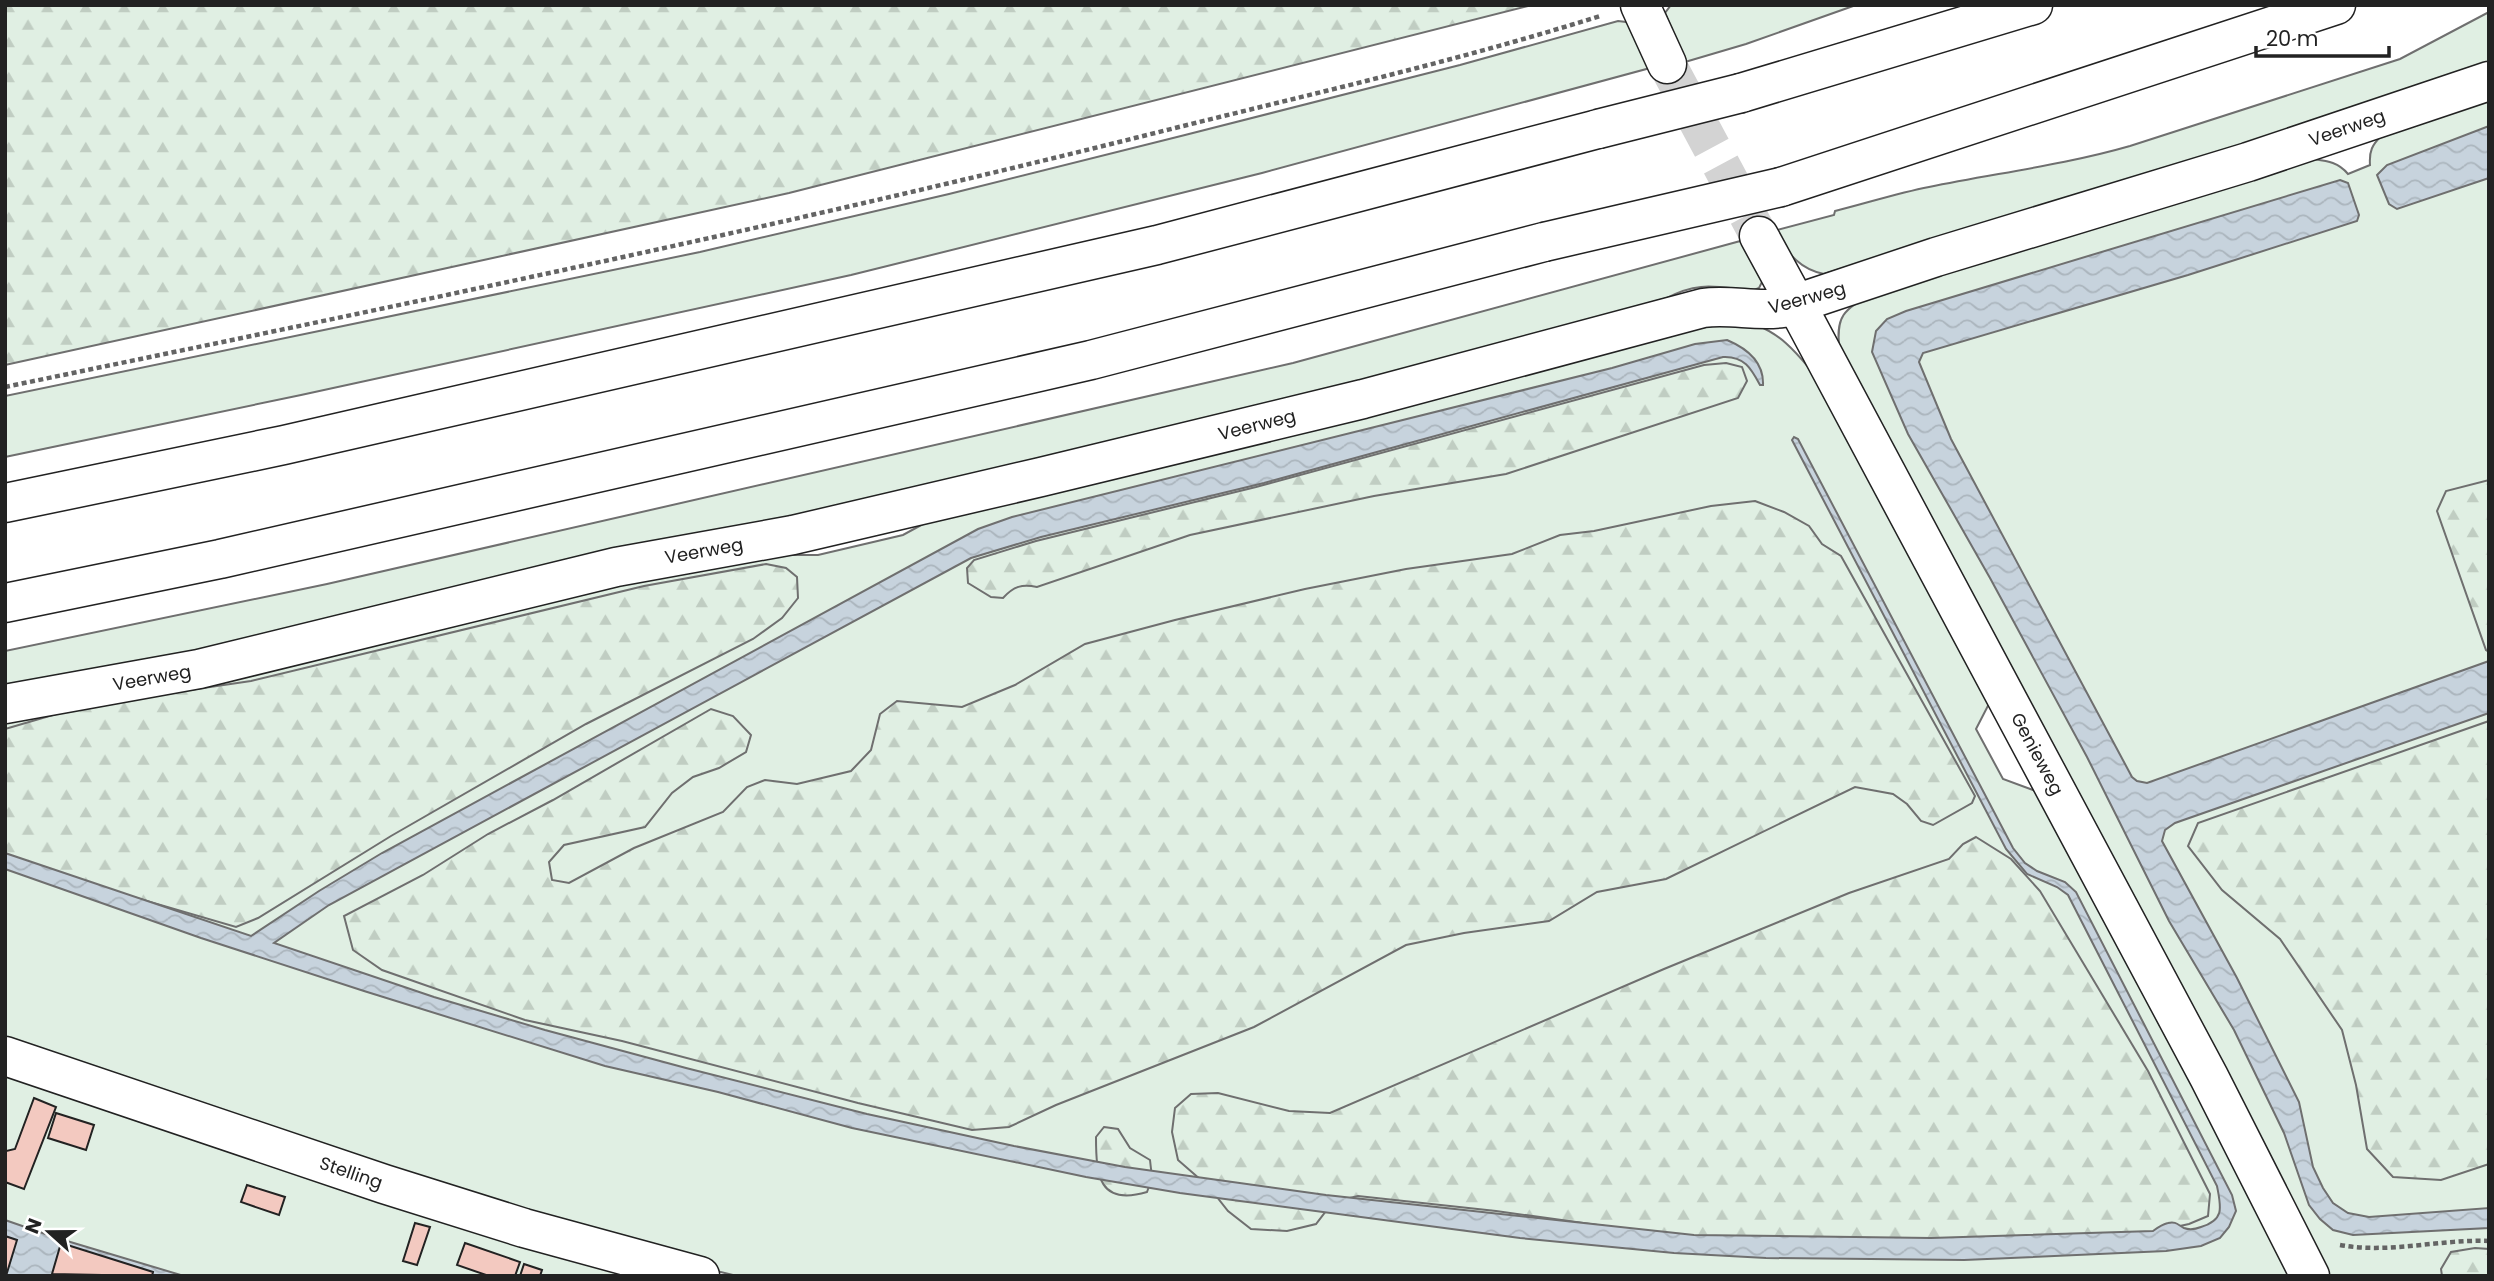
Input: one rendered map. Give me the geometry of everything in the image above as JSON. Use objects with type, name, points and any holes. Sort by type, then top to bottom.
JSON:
[{"type":"main road","points":[[1640,5],[1667,64]]},
{"type":"main road","points":[[5,503],[297,442],[1157,245],[1741,93],[2034,5]]},
{"type":"main road","points":[[5,603],[220,559],[1091,360],[1544,242],[1781,187],[2336,5]]},
{"type":"main road","name":"Veerweg","points":[[5,704],[199,669],[616,567],[793,534],[1028,480],[1363,399],[1703,308],[1722,305],[1770,310],[1796,304],[1936,257],[2248,162],[2489,81]]},
{"type":"main road","name":"Genieweg","points":[[1759,236],[2202,1065],[2310,1276]]},
{"type":"main road","name":"Stelling","points":[[5,1056],[384,1184],[580,1244],[701,1276]]},
{"type":"path","points":[[5,387],[537,277],[962,182],[1345,86],[1535,36],[1602,15]]},
{"type":"path","points":[[2280,1216],[2326,1242],[2364,1249],[2489,1241]]},
{"type":"green space","points":[[5,5],[1532,5],[789,193],[5,365]]},
{"type":"green space","points":[[1671,5],[1856,5],[1746,44],[1685,62],[1665,13]]},
{"type":"green space","points":[[2489,12],[2489,71],[1824,274],[1800,264],[1773,231],[1906,192],[2055,164],[2130,146],[2400,59]]},
{"type":"green space","points":[[1618,21],[1626,22],[1630,26],[1650,68],[1262,173],[851,275],[5,457],[5,396],[700,252],[1185,135],[1460,65]]},
{"type":"green space","points":[[2489,94],[2489,1276],[2324,1276],[1840,355],[1839,329],[1850,308],[1880,290],[2313,159],[2328,161],[2348,174],[2370,165],[2372,148],[2382,135]]},
{"type":"green space","points":[[1744,240],[1763,280],[1759,288],[1754,290],[1710,286],[1690,289],[1667,298],[1359,384],[208,652],[5,690],[5,651],[327,584],[1293,363]]},
{"type":"green space","points":[[1756,325],[1779,338],[1810,369],[1993,696],[1976,729],[2003,779],[2044,794],[2295,1276],[737,1276],[676,1261],[5,1045],[5,716],[623,582],[763,555],[818,555],[903,535],[947,511],[1653,335],[1713,326]]},
{"type":"green space","points":[[1726,363],[1742,367],[1747,381],[1738,398],[1506,474],[1374,496],[1190,535],[1037,587],[1018,587],[1003,598],[991,597],[968,583],[967,568],[974,560],[1036,541],[1256,487],[1704,365]]},
{"type":"green space","points":[[2489,480],[2489,652],[2486,650],[2437,511],[2446,491]]},
{"type":"green space","points":[[1755,501],[1784,512],[1809,526],[1822,544],[1841,556],[1975,796],[1972,803],[1933,825],[1921,821],[1907,804],[1893,794],[1855,787],[1666,879],[1597,892],[1549,921],[1464,933],[1406,945],[1254,1027],[1056,1105],[1009,1127],[972,1130],[622,1041],[525,1020],[382,970],[353,950],[344,916],[423,875],[488,834],[553,800],[711,709],[733,716],[751,735],[746,752],[719,768],[693,777],[672,793],[645,827],[564,845],[549,862],[552,880],[569,883],[634,848],[723,812],[747,787],[765,780],[797,784],[851,771],[871,750],[880,714],[897,701],[962,707],[1015,685],[1085,644],[1175,620],[1305,589],[1406,569],[1512,554],[1560,535],[1594,531],[1711,506]]},
{"type":"green space","points":[[766,564],[786,568],[797,577],[798,598],[782,618],[753,639],[586,724],[391,836],[258,918],[236,927],[5,857],[5,729],[87,705],[251,681],[644,586]]},
{"type":"green space","points":[[2489,721],[2489,1164],[2441,1180],[2393,1177],[2367,1149],[2356,1085],[2342,1030],[2280,939],[2222,890],[2188,846],[2198,823]]},
{"type":"green space","points":[[1976,837],[2011,859],[2040,891],[2148,1071],[2210,1194],[2208,1216],[2189,1224],[2148,1233],[2028,1240],[1684,1237],[1496,1211],[1358,1196],[1333,1202],[1316,1224],[1287,1231],[1251,1229],[1228,1211],[1209,1187],[1178,1160],[1172,1132],[1175,1108],[1191,1094],[1218,1093],[1289,1111],[1330,1113],[1664,969],[1849,893],[1949,859],[1963,844]]},
{"type":"green space","points":[[5,1067],[672,1276],[5,1276]]},
{"type":"green space","points":[[1104,1127],[1118,1129],[1130,1148],[1150,1160],[1152,1178],[1147,1192],[1119,1195],[1104,1184],[1097,1164],[1096,1137]]},
{"type":"green space","points":[[2489,1249],[2489,1276],[2442,1276],[2441,1269],[2451,1252]]},
{"type":"water","points":[[2489,126],[2489,178],[2397,209],[2389,204],[2377,175],[2387,165]]},
{"type":"water","points":[[2340,180],[2348,183],[2359,215],[2357,221],[2188,275],[1923,353],[1919,362],[1951,439],[2132,777],[2137,781],[2147,783],[2489,661],[2489,713],[2175,823],[2165,830],[2162,841],[2237,978],[2299,1102],[2313,1167],[2333,1203],[2348,1213],[2369,1217],[2489,1208],[2489,1228],[2353,1235],[2333,1230],[2309,1205],[2284,1133],[2234,1030],[2169,921],[2087,757],[1908,434],[1872,352],[1876,331],[1887,319],[1906,311]]},
{"type":"water","points":[[1727,340],[1741,347],[1757,363],[1763,377],[1763,385],[1760,385],[1750,368],[1742,361],[1723,357],[1264,483],[1041,537],[971,558],[329,905],[274,943],[434,997],[686,1068],[867,1114],[1125,1167],[1326,1195],[1694,1235],[1931,1238],[2153,1231],[2171,1223],[2190,1229],[2209,1224],[2220,1212],[2217,1186],[2068,895],[2057,887],[2027,874],[2006,849],[1792,440],[1794,437],[1798,439],[2013,848],[2025,863],[2065,882],[2076,892],[2232,1195],[2236,1211],[2229,1227],[2220,1238],[2201,1246],[2166,1251],[1964,1260],[1766,1258],[1674,1253],[1520,1238],[1180,1193],[1086,1177],[852,1128],[718,1092],[605,1066],[201,938],[5,869],[5,853],[251,936],[382,853],[978,529],[1012,517],[1612,368],[1695,344]]},
{"type":"water","points":[[5,1220],[57,1238],[184,1276],[5,1276]]},
{"type":"building","points":[[34,1098],[56,1107],[24,1189],[5,1182],[5,1154],[6,1151],[15,1149]]},
{"type":"building","points":[[56,1113],[94,1125],[86,1150],[48,1138]]},
{"type":"building","points":[[247,1185],[285,1197],[279,1215],[241,1202]]},
{"type":"building","points":[[415,1223],[430,1227],[417,1265],[403,1261]]},
{"type":"building","points":[[5,1236],[17,1240],[6,1276],[5,1276]]},
{"type":"building","points":[[61,1243],[153,1272],[152,1276],[52,1274]]},
{"type":"building","points":[[465,1243],[520,1262],[515,1276],[489,1276],[457,1265]]},
{"type":"building","points":[[524,1264],[542,1270],[540,1276],[520,1276]]},
{"type":"tunnel","points":[[1667,64],[1759,236]]}]
